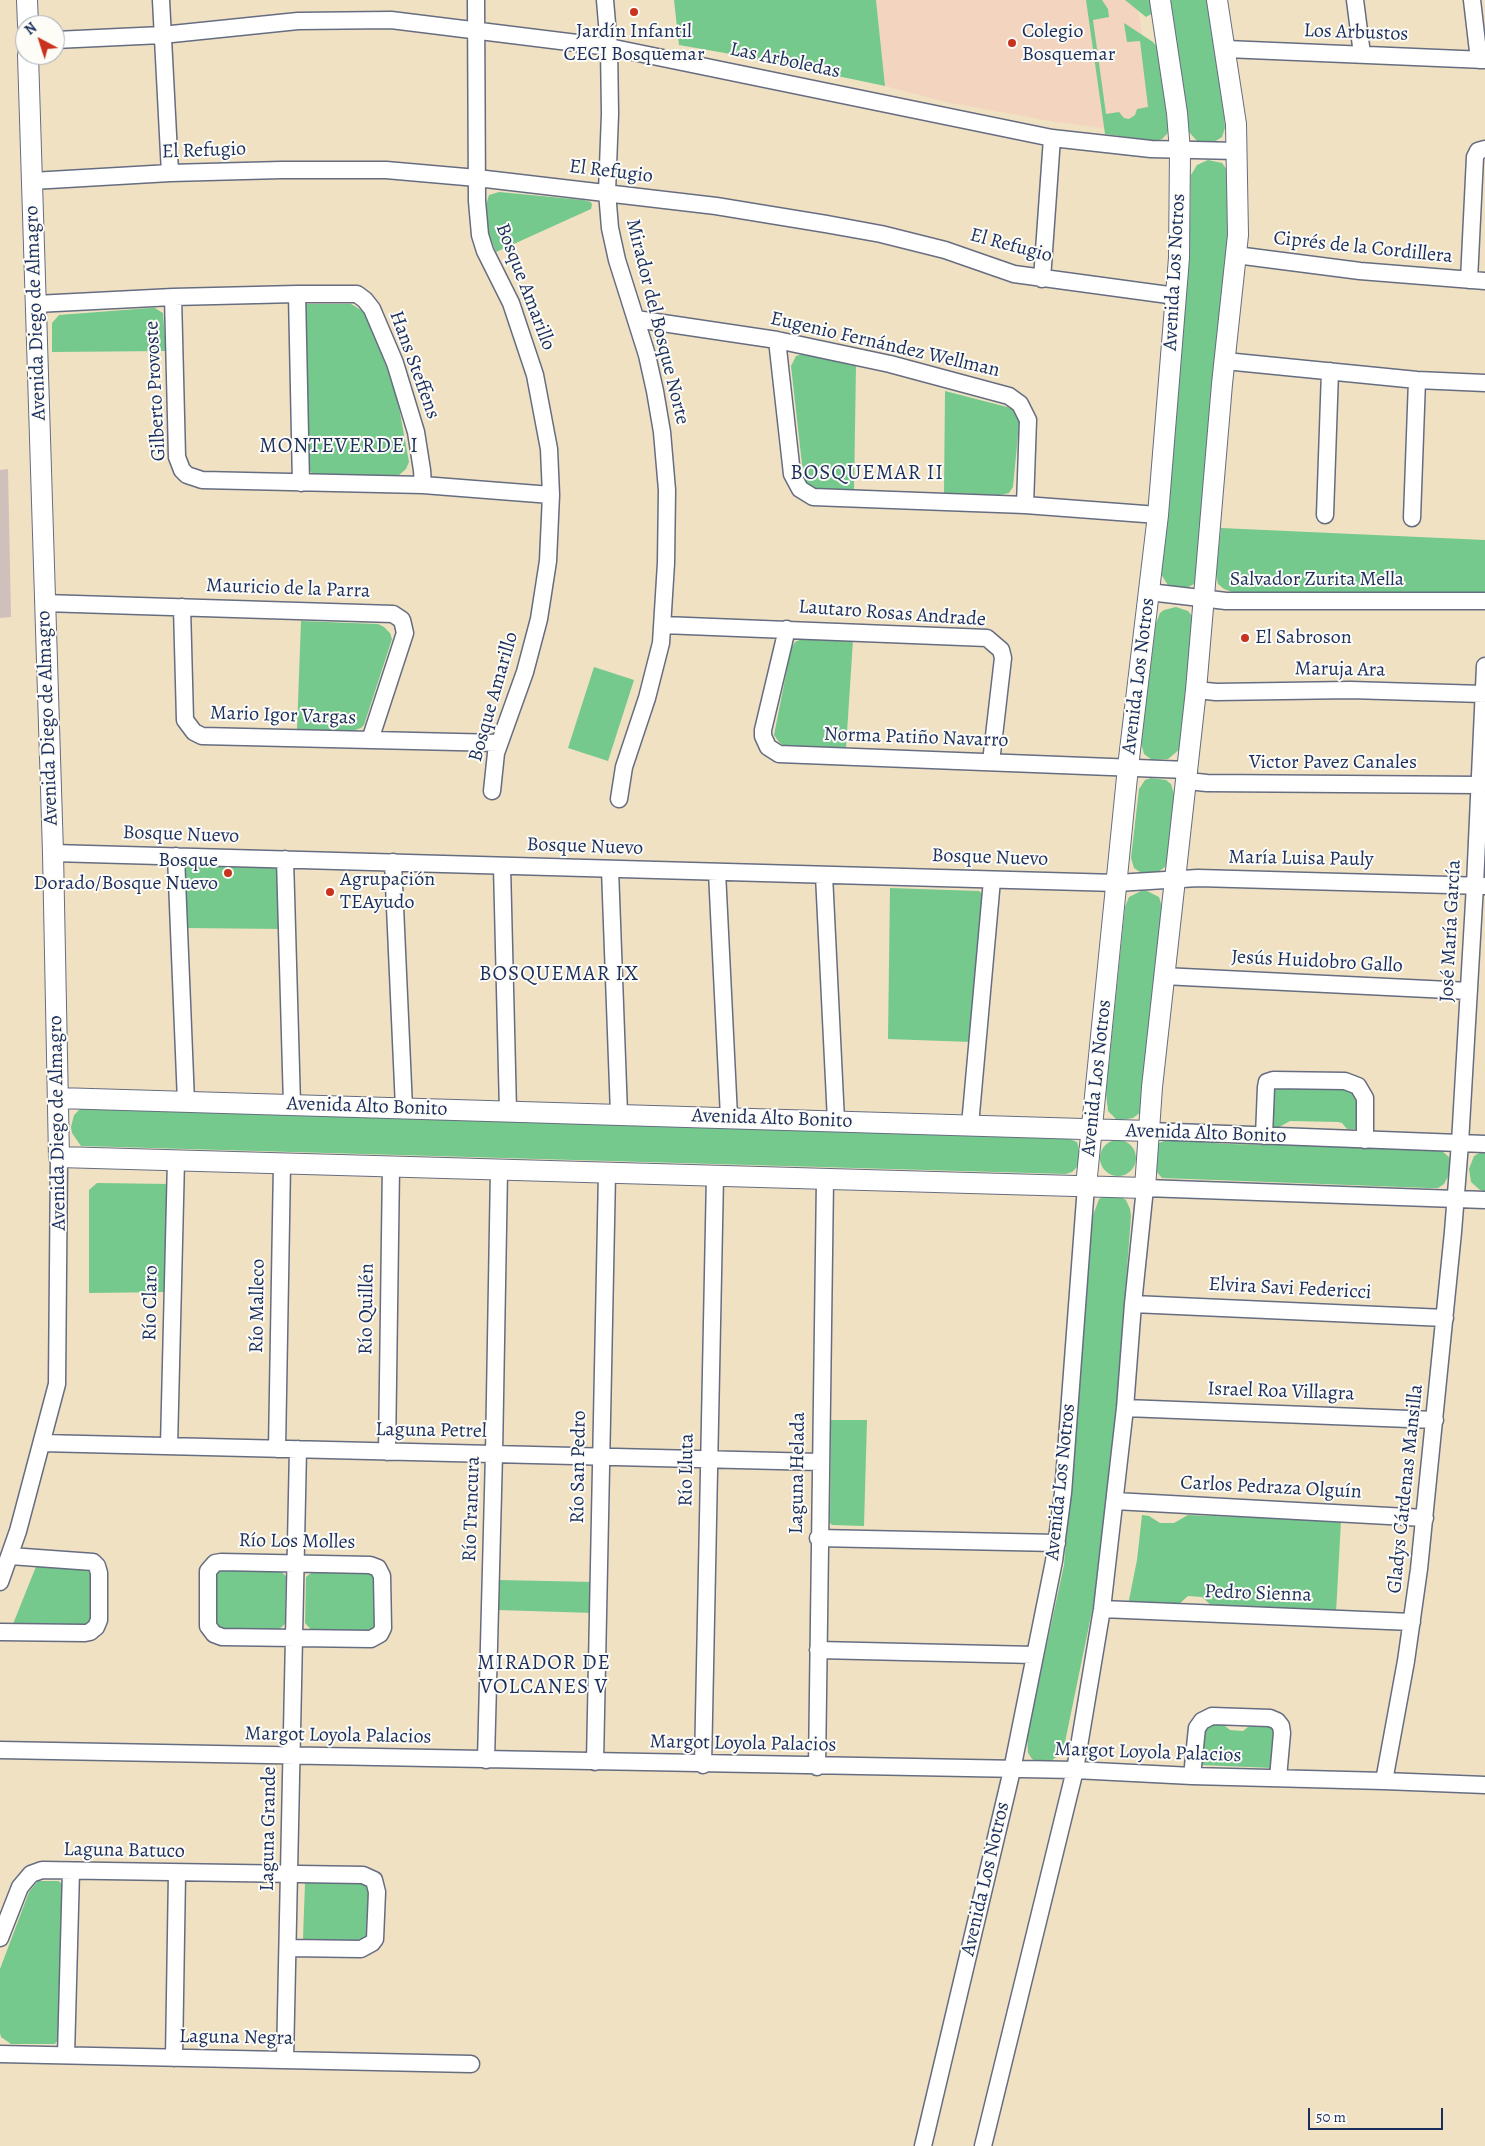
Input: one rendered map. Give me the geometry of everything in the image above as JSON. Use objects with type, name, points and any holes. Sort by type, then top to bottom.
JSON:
[{"type":"street","points":[[27,0],[28,15]]},
{"type":"street","points":[[160,0],[170,173]]},
{"type":"street","name":"Bosque Amarillo","points":[[476,0],[477,178],[480,235],[485,251],[511,303],[535,375],[549,448],[551,495],[548,561],[539,619],[525,672],[499,742],[494,766],[492,791]]},
{"type":"street","name":"Mirador del Bosque Norte","points":[[605,0],[609,47],[610,114],[607,192],[613,243],[655,391],[664,452],[667,510],[663,625],[652,680],[624,767],[619,799]]},
{"type":"street","name":"Avenida Los Notros","points":[[923,2146],[1012,1770],[1057,1543],[1063,1493],[1086,1186],[1128,767],[1158,515],[1180,241],[1180,150],[1177,114],[1160,0]]},
{"type":"street","points":[[983,2146],[1075,1770],[1102,1609],[1115,1501],[1133,1304],[1146,1188],[1149,1131],[1164,976],[1205,599],[1225,361],[1238,235],[1234,99],[1217,0]]},
{"type":"street","points":[[1355,0],[1362,54]]},
{"type":"street","points":[[1472,0],[1482,60]]},
{"type":"street","name":"Las Arboledas","points":[[65,40],[162,35],[298,21],[392,20],[475,32],[609,47],[1052,138],[1103,145],[1237,152]]},
{"type":"street","name":"Los Arbustos","points":[[1226,49],[1482,60]]},
{"type":"street","name":"Avenida Diego de Almagro","points":[[0,1582],[10,1556],[42,1443],[55,1396],[58,1373],[59,1157],[53,852],[28,65]]},
{"type":"street","points":[[1042,279],[1052,138]]},
{"type":"street","points":[[1477,281],[1475,157],[1478,151],[1485,149]]},
{"type":"street","name":"El Refugio","points":[[32,182],[170,173],[281,170],[386,170],[477,178],[716,206],[881,234],[945,250],[1014,274],[1176,296]]},
{"type":"street","name":"Ciprés de la Cordillera","points":[[1236,256],[1360,271],[1477,281]]},
{"type":"street","points":[[297,294],[301,483]]},
{"type":"street","name":"Hans Steffens","points":[[36,304],[297,294],[357,294],[372,309],[386,339],[408,402],[416,432],[423,485]]},
{"type":"street","name":"Gilberto Provoste","points":[[173,298],[177,457],[182,470],[194,478],[202,480],[423,485],[551,495]]},
{"type":"street","name":"Eugenio Fernández Wellman","points":[[636,319],[777,340],[890,364],[1003,394],[1015,400],[1025,411],[1028,420],[1025,505]]},
{"type":"street","points":[[777,340],[792,474],[800,489],[806,494],[820,499],[1025,505],[1158,515]]},
{"type":"street","points":[[1225,361],[1418,380],[1485,383]]},
{"type":"street","points":[[1325,515],[1330,371]]},
{"type":"street","points":[[1412,518],[1418,380]]},
{"type":"street","name":"Salvador Zurita Mella","points":[[1149,592],[1226,601],[1485,601]]},
{"type":"street","name":"Mauricio de la Parra","points":[[44,603],[387,613],[398,616],[405,626],[405,633],[370,740]]},
{"type":"street","name":"Mario Igor Vargas","points":[[182,607],[185,720],[194,732],[202,736],[499,742]]},
{"type":"street","name":"Lautaro Rosas Andrade","points":[[663,625],[979,637],[993,642],[1001,650],[1003,658],[992,762]]},
{"type":"street","name":"Norma Patiño Navarro","points":[[787,629],[763,730],[765,742],[773,752],[785,756],[1128,767],[1187,775]]},
{"type":"street","name":"José María García","points":[[1456,1199],[1469,991],[1480,886],[1480,785],[1485,666]]},
{"type":"street","name":"Maruja Ara","points":[[1196,690],[1216,692],[1350,690],[1483,694]]},
{"type":"street","name":"Victor Pavez Canales","points":[[1187,775],[1207,783],[1480,785]]},
{"type":"street","name":"Bosque Nuevo","points":[[53,852],[1116,883]]},
{"type":"street","points":[[176,856],[186,1102]]},
{"type":"street","points":[[285,859],[292,1105]]},
{"type":"street","points":[[393,862],[404,1108]]},
{"type":"street","points":[[502,866],[508,1111]]},
{"type":"street","points":[[610,869],[619,1114]]},
{"type":"street","points":[[716,872],[729,1118]]},
{"type":"street","points":[[824,875],[836,1121]]},
{"type":"street","name":"María Luisa Pauly","points":[[1116,883],[1198,878],[1480,886]]},
{"type":"street","points":[[970,1125],[992,880]]},
{"type":"street","name":"Jesús Huidobro Gallo","points":[[1164,976],[1469,991]]},
{"type":"street","points":[[1264,1136],[1267,1082],[1273,1080],[1345,1081],[1358,1086],[1365,1098],[1365,1140]]},
{"type":"street","name":"Avenida Alto Bonito","points":[[58,1098],[970,1125],[1485,1144]]},
{"type":"street","points":[[59,1157],[1086,1186],[1485,1200]]},
{"type":"street","name":"Río Claro","points":[[169,1446],[176,1160]]},
{"type":"street","name":"Río Malleco","points":[[277,1449],[282,1164]]},
{"type":"street","name":"Río Quillén","points":[[387,1452],[390,1166]]},
{"type":"street","name":"Río Trancura","points":[[486,1760],[499,1170]]},
{"type":"street","name":"Río San Pedro","points":[[595,1762],[607,1173]]},
{"type":"street","name":"Río Lluta","points":[[703,1765],[715,1176]]},
{"type":"street","name":"Laguna Helada","points":[[817,1767],[818,1538],[825,1179]]},
{"type":"street","name":"Gladys Cárdenas Mansilla","points":[[1384,1781],[1412,1622],[1425,1518],[1456,1199]]},
{"type":"street","name":"Elvira Savi Federicci","points":[[1133,1304],[1445,1318]]},
{"type":"street","name":"Israel Roa Villagra","points":[[1125,1408],[1435,1420]]},
{"type":"street","name":"Laguna Petrel","points":[[42,1443],[820,1462]]},
{"type":"street","name":"Laguna Grande","points":[[285,2060],[298,1450]]},
{"type":"street","name":"Carlos Pedraza Olguín","points":[[1115,1501],[1425,1518]]},
{"type":"street","points":[[818,1538],[1057,1543]]},
{"type":"street","points":[[0,1632],[90,1632],[99,1620],[99,1573],[97,1566],[93,1562],[10,1556]]},
{"type":"street","name":"Río Los Molles","points":[[221,1562],[370,1565],[378,1568],[382,1576],[382,1628],[380,1634],[371,1639],[294,1638],[222,1637],[214,1634],[208,1626],[208,1571],[215,1563],[221,1562]]},
{"type":"street","name":"Pedro Sienna","points":[[1102,1609],[1412,1622]]},
{"type":"street","points":[[818,1650],[1035,1655]]},
{"type":"street","points":[[1192,1776],[1198,1728],[1202,1721],[1212,1716],[1270,1718],[1277,1721],[1282,1733],[1278,1778]]},
{"type":"street","name":"Margot Loyola Palacios","points":[[0,1750],[703,1765],[1075,1770],[1485,1786]]},
{"type":"street","name":"Laguna Batuco","points":[[0,1938],[24,1880],[31,1874],[42,1870],[363,1875],[374,1880],[377,1892],[375,1939],[372,1943],[361,1949],[288,1948]]},
{"type":"street","points":[[66,2055],[70,1871]]},
{"type":"street","points":[[174,2058],[176,1873]]},
{"type":"street","name":"Laguna Negra","points":[[0,2054],[470,2064]]},
{"type":"shaded area","name":"Colegio Bosquemar","points":[[876,0],[1137,0],[1157,135],[1056,122],[946,102],[885,86]]},
{"type":"shaded area","points":[[8,469],[11,617],[0,618],[0,470]]},
{"type":"green space","points":[[674,0],[876,0],[885,86],[742,56],[679,45]]},
{"type":"green space","points":[[1086,0],[1102,0],[1108,9],[1109,17],[1093,20],[1106,114],[1119,112],[1124,118],[1129,119],[1135,115],[1137,109],[1148,107],[1140,41],[1127,42],[1124,23],[1153,42],[1158,48],[1169,128],[1167,134],[1162,139],[1155,141],[1105,134]]},
{"type":"green space","points":[[1125,0],[1152,0],[1153,13],[1146,17]]},
{"type":"green space","points":[[1169,0],[1207,0],[1221,76],[1225,128],[1222,137],[1214,142],[1198,142],[1189,132]]},
{"type":"green space","points":[[1208,160],[1222,163],[1228,171],[1229,223],[1196,578],[1194,584],[1183,590],[1169,587],[1161,574],[1187,285],[1191,175],[1197,165]]},
{"type":"green space","points":[[499,192],[583,200],[591,202],[592,205],[591,209],[496,252],[487,229],[486,205],[489,195]]},
{"type":"green space","points":[[307,304],[351,304],[363,311],[381,351],[398,402],[409,462],[406,469],[398,476],[313,475],[308,468],[304,307]]},
{"type":"green space","points":[[155,308],[163,313],[166,351],[52,352],[52,323],[59,315]]},
{"type":"green space","points":[[803,354],[856,366],[854,490],[816,490],[804,482],[791,366],[796,356]]},
{"type":"green space","points":[[945,391],[1011,408],[1015,411],[1019,419],[1019,425],[1013,487],[1009,493],[1000,495],[944,493]]},
{"type":"green space","points":[[1221,528],[1485,540],[1485,592],[1232,592],[1218,584],[1216,574]]},
{"type":"green space","points":[[1176,607],[1188,611],[1193,621],[1180,749],[1168,759],[1152,760],[1144,754],[1141,743],[1156,623],[1160,613]]},
{"type":"green space","points":[[301,621],[378,624],[390,633],[392,639],[364,725],[361,728],[355,730],[297,730]]},
{"type":"green space","points":[[804,638],[853,640],[846,748],[784,746],[774,735],[791,649],[795,642]]},
{"type":"green space","points":[[594,667],[634,680],[608,761],[568,748]]},
{"type":"green space","points":[[1151,778],[1166,780],[1171,784],[1174,794],[1167,862],[1165,867],[1155,874],[1143,874],[1134,868],[1131,858],[1139,789],[1145,780]]},
{"type":"green space","points":[[184,866],[281,868],[283,929],[186,928]]},
{"type":"green space","points":[[890,888],[979,891],[986,897],[971,1042],[888,1039]]},
{"type":"green space","points":[[1141,891],[1147,891],[1159,897],[1162,907],[1142,1107],[1141,1112],[1133,1118],[1121,1120],[1116,1119],[1108,1111],[1106,1093],[1125,907],[1129,897]]},
{"type":"green space","points":[[1348,1085],[1357,1092],[1359,1129],[1347,1129],[1342,1123],[1338,1122],[1290,1121],[1276,1129],[1271,1128],[1270,1086]]},
{"type":"green space","points":[[80,1109],[1065,1137],[1077,1142],[1080,1158],[1078,1166],[1072,1172],[1066,1174],[81,1146],[72,1133],[71,1127],[74,1115]]},
{"type":"green space","points":[[1118,1140],[1125,1141],[1131,1145],[1135,1151],[1135,1165],[1131,1171],[1125,1175],[1118,1176],[1111,1175],[1105,1171],[1101,1165],[1100,1158],[1101,1151],[1105,1145],[1111,1141]]},
{"type":"green space","points":[[1173,1140],[1227,1144],[1433,1148],[1441,1150],[1450,1158],[1451,1171],[1444,1184],[1438,1188],[1162,1178],[1155,1170],[1157,1147],[1159,1143]]},
{"type":"green space","points":[[1485,1150],[1485,1191],[1480,1190],[1471,1182],[1469,1169],[1474,1156]]},
{"type":"green space","points":[[97,1183],[170,1184],[167,1292],[89,1293],[89,1190]]},
{"type":"green space","points":[[1105,1196],[1119,1196],[1126,1200],[1131,1216],[1114,1441],[1099,1577],[1064,1747],[1061,1753],[1050,1762],[1039,1762],[1032,1759],[1028,1753],[1027,1736],[1064,1565],[1092,1218],[1099,1199]]},
{"type":"green space","points":[[831,1420],[867,1420],[864,1526],[832,1525],[830,1523]]},
{"type":"green space","points":[[1142,1515],[1149,1516],[1160,1523],[1174,1523],[1188,1515],[1341,1521],[1336,1613],[1213,1607],[1202,1597],[1188,1596],[1177,1606],[1128,1605],[1137,1560]]},
{"type":"green space","points":[[37,1564],[91,1567],[94,1619],[87,1627],[13,1624]]},
{"type":"green space","points":[[277,1568],[286,1576],[285,1624],[276,1632],[221,1631],[216,1628],[215,1571],[217,1569]]},
{"type":"green space","points":[[316,1569],[374,1573],[377,1624],[373,1632],[314,1633],[305,1623],[306,1577]]},
{"type":"green space","points":[[498,1580],[595,1582],[594,1613],[497,1610]]},
{"type":"green space","points":[[1219,1721],[1230,1730],[1243,1731],[1253,1723],[1268,1723],[1275,1728],[1272,1768],[1200,1765],[1205,1729],[1208,1725]]},
{"type":"green space","points":[[309,1879],[364,1880],[371,1887],[369,1937],[362,1943],[306,1942],[303,1938],[305,1883]]},
{"type":"green space","points":[[38,1881],[58,1881],[64,1885],[60,2037],[55,2044],[11,2044],[1,2037],[0,2033],[0,1969],[29,1892]]},
{"type":"place","name":"Jardín Infantil CECI Bosquemar","points":[[634,12]]},
{"type":"place","name":"Colegio Bosquemar","points":[[1012,43]]},
{"type":"place","name":"El Sabroson","points":[[1245,638]]},
{"type":"place","name":"Bosque Dorado/Bosque Nuevo","points":[[228,873]]},
{"type":"place","name":"Agrupación TEAyudo","points":[[330,892]]},
{"type":"district","name":"MONTEVERDE I","points":[[339,447]]},
{"type":"district","name":"BOSQUEMAR II","points":[[867,474]]},
{"type":"district","name":"BOSQUEMAR IX","points":[[559,975]]},
{"type":"district","name":"MIRADOR DE VOLCANES V","points":[[544,1676]]}]
